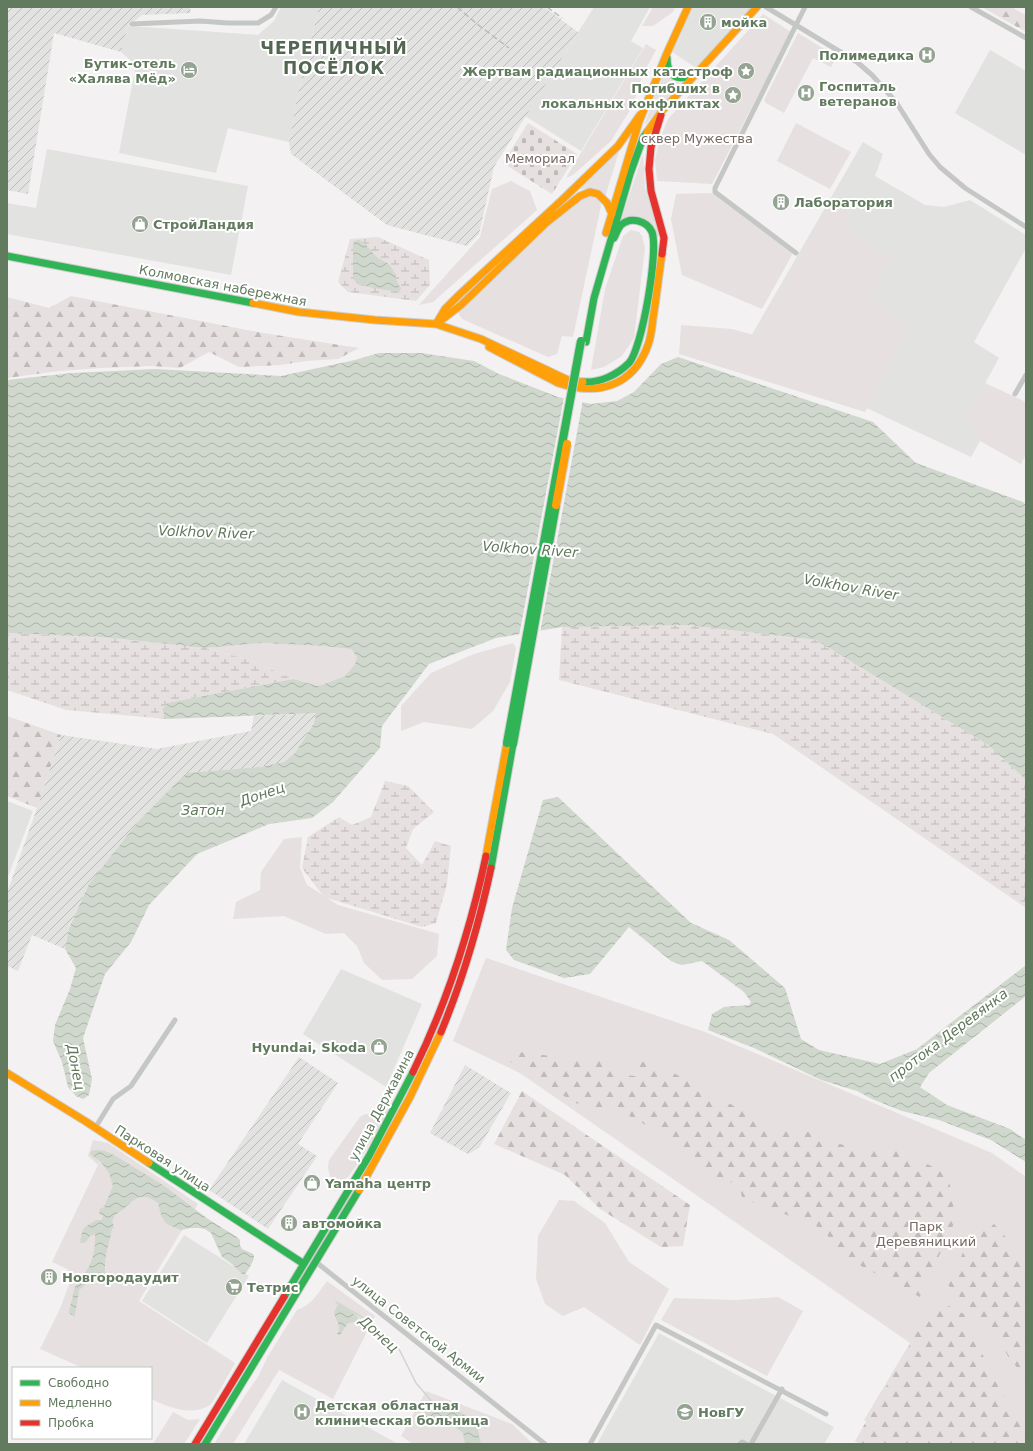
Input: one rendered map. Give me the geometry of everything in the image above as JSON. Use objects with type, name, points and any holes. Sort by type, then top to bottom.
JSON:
[{"type":"main road","points":[[510,744],[583,342],[589,297],[645,106],[688,7]]},
{"type":"main road","points":[[583,342],[608,248],[630,174],[643,138],[662,111],[757,7]]},
{"type":"main road","points":[[667,53],[667,66],[672,75],[678,78],[685,78],[698,71]]},
{"type":"main road","points":[[436,324],[445,309],[460,294],[618,146],[645,106]]},
{"type":"main road","name":"Колмовская набережная","points":[[436,324],[468,336],[558,383],[570,387],[580,389],[611,386],[629,375],[637,367],[648,345],[664,238],[662,224],[654,202],[649,180],[649,159],[654,132],[662,111]]},
{"type":"main road","points":[[436,324],[459,306],[562,209],[584,193],[591,192],[602,197],[610,207],[612,215]]},
{"type":"main road","name":"Колмовская набережная","points":[[7,256],[299,312],[383,321],[436,324],[481,339],[568,380],[576,382],[595,382],[614,375],[630,362],[638,344],[644,320],[654,252],[652,232],[643,222],[630,220],[621,224],[608,248]]},
{"type":"main road","name":"улица Державина","points":[[195,1444],[366,1160],[408,1082],[431,1034],[453,980],[476,897],[510,744]]},
{"type":"main road","name":"улица Державина","points":[[205,1444],[349,1207],[401,1113],[430,1055],[452,1004],[466,965],[483,903],[493,857],[510,744]]},
{"type":"main road","name":"Парковая улица","points":[[7,1073],[95,1128],[304,1264]]},
{"type":"main road","points":[[341,1202],[349,1207]]},
{"type":"street","points":[[132,24],[200,21],[258,23],[271,15],[276,7]]},
{"type":"street","points":[[766,7],[795,26],[857,62],[872,75],[896,102],[929,154],[940,167],[964,188],[1026,227]]},
{"type":"street","points":[[796,253],[715,192],[715,188],[733,149],[805,7]]},
{"type":"street","points":[[971,7],[1026,38]]},
{"type":"street","points":[[1015,394],[1026,375]]},
{"type":"street","points":[[95,1128],[113,1099],[131,1086],[174,1020]]},
{"type":"street","name":"улица Советской Армии","points":[[316,1262],[545,1444]]},
{"type":"street","points":[[590,1444],[656,1325],[782,1389],[826,1414]]},
{"type":"street","points":[[751,1444],[782,1389]]},
{"type":"street","points":[[740,1444],[742,1442],[746,1444]]},
{"type":"shaded area","points":[[7,7],[190,7],[191,13],[142,15],[128,26],[121,52],[54,33],[28,194],[7,190]]},
{"type":"shaded area","points":[[281,7],[319,7],[297,98],[289,142],[228,128],[216,173],[119,153],[136,65],[121,52],[128,26],[258,35],[274,21]]},
{"type":"shaded area","points":[[319,7],[544,7],[578,32],[494,167],[479,234],[467,246],[387,225],[291,154],[289,142],[297,98]]},
{"type":"shaded area","points":[[594,7],[650,7],[631,41],[643,48],[581,151],[525,116]]},
{"type":"shaded area","points":[[692,7],[753,7],[696,68],[671,51]]},
{"type":"shaded area","points":[[990,50],[1026,71],[1026,155],[955,113]]},
{"type":"shaded area","points":[[863,142],[883,154],[875,176],[925,205],[944,207],[970,200],[1026,235],[1026,248],[974,342],[999,358],[966,418],[980,441],[971,457],[743,350]]},
{"type":"shaded area","points":[[47,149],[248,186],[231,275],[7,234],[7,203],[36,208]]},
{"type":"shaded area","points":[[316,713],[314,722],[295,753],[284,762],[167,792],[137,823],[89,884],[69,927],[65,949],[32,935],[18,971],[7,966],[7,893],[61,735],[157,749],[251,731],[254,716]]},
{"type":"shaded area","points":[[7,801],[33,811],[7,879]]},
{"type":"shaded area","points":[[341,969],[422,1004],[386,1087],[303,1034]]},
{"type":"shaded area","points":[[299,1057],[338,1083],[298,1144],[317,1156],[268,1229],[209,1190]]},
{"type":"shaded area","points":[[465,1065],[511,1093],[479,1148],[468,1154],[430,1133]]},
{"type":"shaded area","points":[[184,1235],[249,1276],[207,1343],[142,1301]]},
{"type":"shaded area","points":[[659,1333],[834,1427],[824,1444],[597,1444]]},
{"type":"shaded area","name":"Детская областная клиническая больница","points":[[282,1380],[398,1444],[244,1444]]},
{"type":"green space","points":[[653,7],[675,7],[673,12],[653,26],[642,26]]},
{"type":"green space","points":[[982,7],[1011,7],[1026,15],[1026,32]]},
{"type":"green space","name":"сквер Мужества","points":[[763,14],[791,32],[712,184],[657,181],[655,160],[660,138],[668,119]]},
{"type":"green space","points":[[798,33],[837,57],[831,67],[813,58],[784,113],[766,103],[764,100]]},
{"type":"green space","points":[[646,44],[656,50],[642,76],[633,105],[611,141],[573,175],[566,178]]},
{"type":"green space","points":[[664,70],[671,79],[675,82],[681,83],[644,126]]},
{"type":"green space","name":"Мемориал","points":[[528,123],[577,154],[552,194],[503,163]]},
{"type":"green space","points":[[796,123],[851,152],[830,189],[777,161]]},
{"type":"green space","points":[[621,145],[605,197],[598,192],[591,190],[576,190]]},
{"type":"green space","points":[[643,154],[645,188],[657,224],[658,236],[650,224],[637,217],[621,220]]},
{"type":"green space","points":[[511,181],[530,191],[537,210],[433,302],[419,305],[480,237],[492,189]]},
{"type":"green space","points":[[712,193],[793,253],[762,309],[682,275],[671,219],[676,194]]},
{"type":"green space","points":[[589,195],[599,200],[601,206],[573,337],[562,336],[557,354],[548,357],[462,319],[457,311],[563,211],[580,198]]},
{"type":"green space","points":[[833,198],[851,216],[843,229],[892,256],[868,300],[910,323],[865,412],[679,354],[681,325],[732,329],[754,335]]},
{"type":"green space","points":[[631,230],[639,232],[642,236],[645,248],[634,338],[622,356],[604,367],[591,370],[605,289],[623,236]]},
{"type":"green space","points":[[378,237],[429,260],[430,285],[416,301],[348,292],[338,282],[350,239]]},
{"type":"green space","points":[[71,296],[263,333],[359,348],[338,359],[306,361],[280,365],[239,367],[209,352],[180,368],[152,366],[102,368],[59,371],[7,378],[7,297],[49,308]]},
{"type":"green space","points":[[985,383],[1026,402],[1026,454],[1021,464],[980,441],[965,418]]},
{"type":"green space","points":[[687,625],[816,640],[988,745],[1026,780],[1026,908],[773,734],[559,680],[562,627]]},
{"type":"green space","points":[[7,633],[103,637],[205,648],[250,660],[293,679],[167,703],[162,710],[167,719],[66,710],[7,690]]},
{"type":"green space","points":[[262,643],[351,649],[357,657],[355,664],[345,676],[319,686],[293,679],[250,660],[205,648]]},
{"type":"green space","points":[[513,643],[516,648],[510,682],[493,711],[472,729],[424,722],[401,731],[401,706],[431,673],[474,654]]},
{"type":"green space","points":[[7,716],[61,735],[37,808],[7,796]]},
{"type":"green space","points":[[385,781],[408,786],[434,812],[413,829],[406,848],[422,865],[435,841],[451,846],[447,884],[436,923],[422,927],[324,897],[302,868],[308,837],[339,817],[352,825],[371,817]]},
{"type":"green space","points":[[302,837],[300,868],[307,885],[338,905],[439,934],[437,956],[412,979],[382,980],[364,963],[357,946],[344,933],[326,934],[284,916],[233,919],[236,902],[260,890],[261,872],[284,839]]},
{"type":"green space","name":"Парк Деревяницкий","points":[[486,958],[705,1032],[992,1153],[1026,1177],[1026,1444],[907,1444],[864,1420],[910,1343],[520,1073],[453,1041]]},
{"type":"green space","points":[[512,1051],[589,1061],[618,1060],[618,1075],[637,1076],[639,1061],[657,1064],[745,1112],[768,1132],[805,1131],[854,1149],[899,1148],[947,1175],[951,1189],[955,1221],[920,1297],[848,1259],[821,1228],[742,1198],[740,1186],[698,1169],[651,1128],[626,1114],[575,1103],[503,1057]]},
{"type":"green space","points":[[522,1091],[690,1205],[683,1246],[661,1247],[600,1209],[565,1175],[494,1144]]},
{"type":"green space","points":[[386,1109],[388,1112],[358,1163],[344,1182],[336,1191],[334,1191],[328,1168],[329,1160],[360,1117]]},
{"type":"green space","points":[[93,1140],[108,1143],[198,1204],[139,1301],[235,1363],[212,1403],[203,1409],[180,1410],[152,1399],[152,1367],[81,1367],[40,1349],[60,1309],[72,1276],[67,1269],[52,1262],[98,1165],[88,1156]]},
{"type":"green space","points":[[559,1200],[574,1201],[605,1223],[629,1262],[669,1289],[640,1345],[584,1307],[563,1316],[545,1304],[536,1279],[538,1236]]},
{"type":"green space","points":[[343,1207],[346,1208],[202,1444],[198,1444]]},
{"type":"green space","points":[[994,1224],[1026,1260],[1026,1378],[1009,1358],[993,1330],[948,1285],[974,1229]]},
{"type":"green space","points":[[327,1281],[375,1316],[333,1399],[279,1370],[233,1444],[214,1444],[258,1377],[268,1356],[297,1310],[310,1302]]},
{"type":"green space","points":[[778,1297],[803,1311],[767,1376],[661,1320],[674,1298],[736,1300]]},
{"type":"green space","points":[[943,1303],[964,1314],[1007,1404],[1026,1430],[1026,1444],[860,1444],[855,1441],[920,1327]]},
{"type":"green space","points":[[426,1391],[512,1424],[533,1444],[413,1444],[401,1436]]},
{"type":"green space","points":[[173,1412],[188,1420],[200,1419],[184,1444],[153,1444]]},
{"type":"water","points":[[359,240],[365,243],[372,253],[390,266],[401,288],[400,291],[373,288],[358,284],[356,282],[353,277],[353,246],[354,241]]},
{"type":"water","points":[[379,353],[421,353],[474,361],[499,374],[558,397],[591,404],[617,401],[634,392],[661,364],[678,357],[873,422],[916,463],[1023,502],[1026,505],[1026,780],[988,745],[816,640],[687,625],[562,627],[496,638],[429,664],[382,726],[380,748],[333,802],[312,818],[269,824],[197,854],[149,905],[131,942],[105,974],[83,1038],[92,1079],[89,1095],[83,1099],[76,1096],[68,1087],[62,1062],[53,1041],[55,1025],[70,989],[76,968],[65,949],[69,928],[89,884],[137,823],[187,773],[261,767],[284,762],[295,753],[314,723],[316,713],[167,719],[162,710],[167,703],[293,679],[319,686],[345,676],[355,664],[357,657],[351,649],[323,646],[262,643],[205,648],[103,637],[7,633],[7,380],[72,373],[155,369],[281,376],[355,360]]},
{"type":"water","name":"протока Деревянка","points":[[558,797],[691,923],[729,940],[785,988],[801,1039],[819,1050],[880,1064],[917,1049],[1026,965],[1026,996],[929,1073],[920,1087],[947,1105],[1010,1129],[1026,1140],[1026,1162],[991,1140],[939,1120],[902,1111],[872,1099],[857,1091],[821,1080],[754,1048],[708,1030],[712,1014],[724,1007],[749,1005],[751,1002],[744,992],[702,961],[682,965],[671,961],[629,927],[590,974],[564,978],[514,960],[506,950],[512,908],[543,800]]},
{"type":"water","points":[[98,1150],[114,1155],[163,1185],[208,1219],[237,1237],[240,1240],[242,1249],[253,1254],[254,1256],[252,1263],[245,1274],[242,1274],[222,1257],[211,1233],[205,1229],[190,1228],[181,1230],[169,1225],[165,1222],[161,1215],[158,1203],[151,1199],[139,1197],[115,1215],[112,1221],[114,1227],[112,1229],[106,1255],[105,1274],[87,1282],[79,1290],[75,1315],[70,1314],[69,1311],[75,1287],[78,1283],[76,1283],[75,1280],[81,1277],[89,1266],[95,1247],[95,1234],[90,1236],[86,1242],[81,1243],[80,1240],[82,1233],[88,1225],[96,1220],[102,1220],[103,1216],[99,1213],[100,1209],[104,1207],[113,1186],[109,1173],[101,1162],[90,1154],[91,1151]]},
{"type":"water","points":[[338,1304],[358,1318],[355,1322],[348,1323],[340,1335],[337,1334],[339,1326],[334,1313]]},
{"type":"water","points":[[438,1402],[457,1410],[476,1422],[481,1444],[465,1444],[463,1433],[450,1423],[424,1423],[425,1409]]},
{"type":"pier","points":[[564,397],[583,400],[540,633],[519,636]]},
{"type":"waterway","name":"Донец","points":[[336,1302],[362,1317],[384,1334],[399,1349],[416,1383],[435,1405]]},
{"type":"railway","points":[[457,7],[509,48]]},
{"type":"railway","points":[[547,7],[562,18]]},
{"type":"traffic: fast","points":[[667,58],[669,70],[674,76],[683,78],[694,74]]},
{"type":"traffic: fast","points":[[586,342],[594,298],[630,174],[643,138],[647,132]]},
{"type":"traffic: fast","points":[[583,382],[602,380],[614,375],[629,363],[634,354],[644,320],[653,258],[654,242],[652,232],[646,225],[634,220],[625,222],[621,225],[614,238]]},
{"type":"traffic: fast","points":[[7,256],[253,303]]},
{"type":"traffic: fast","points":[[507,743],[581,341]]},
{"type":"traffic: fast","points":[[513,744],[556,505]]},
{"type":"traffic: fast","points":[[491,868],[513,744]]},
{"type":"traffic: fast","points":[[284,1297],[369,1156],[413,1072]]},
{"type":"traffic: fast","points":[[149,1163],[304,1264]]},
{"type":"traffic: fast","points":[[205,1444],[359,1190]]},
{"type":"traffic: slow","points":[[606,233],[639,122],[667,53],[688,7]]},
{"type":"traffic: slow","points":[[647,132],[662,111],[757,7]]},
{"type":"traffic: slow","points":[[436,324],[445,309],[460,294],[618,146],[640,115]]},
{"type":"traffic: slow","points":[[439,322],[461,305],[546,223],[580,196],[590,192],[598,194],[607,203],[612,214]]},
{"type":"traffic: slow","points":[[489,347],[558,383],[572,387],[586,388],[600,388],[612,385],[623,379],[633,370],[641,359],[648,345],[652,329],[662,254]]},
{"type":"traffic: slow","points":[[253,303],[299,312],[375,320],[436,324],[481,339],[568,380],[583,382]]},
{"type":"traffic: slow","points":[[556,505],[567,444]]},
{"type":"traffic: slow","points":[[486,856],[507,743]]},
{"type":"traffic: slow","points":[[359,1190],[410,1097],[441,1032]]},
{"type":"traffic: slow","points":[[7,1073],[85,1121],[149,1163]]},
{"type":"traffic: jam","points":[[661,115],[651,147],[649,169],[651,191],[664,238],[662,254]]},
{"type":"traffic: jam","points":[[413,1072],[447,993],[473,912],[486,856]]},
{"type":"traffic: jam","points":[[441,1032],[470,951],[491,868]]},
{"type":"traffic: jam","points":[[195,1444],[284,1297]]},
{"type":"place","name":"мойка","points":[[708,22]]},
{"type":"place","name":"Полимедика","points":[[927,55]]},
{"type":"place","name":"Бутик-отель «Халява Мёд»","points":[[189,70]]},
{"type":"place","name":"Жертвам радиационных катастроф","points":[[746,71]]},
{"type":"place","name":"Госпиталь ветеранов","points":[[806,93]]},
{"type":"place","name":"Погибших в локальных конфликтах","points":[[733,95]]},
{"type":"place","name":"Лаборатория","points":[[781,202]]},
{"type":"place","name":"СтройЛандия","points":[[140,224]]},
{"type":"place","name":"Hyundai, Skoda","points":[[379,1047]]},
{"type":"place","name":"Yamaha центр","points":[[312,1183]]},
{"type":"place","name":"автомойка","points":[[289,1223]]},
{"type":"place","name":"Новгородаудит","points":[[49,1277]]},
{"type":"place","name":"Тетрис","points":[[234,1287]]},
{"type":"place","name":"Детская областная клиническая больница","points":[[302,1412]]},
{"type":"place","name":"НовГУ","points":[[685,1412]]},
{"type":"district","name":"ЧЕРЕПИЧНЫЙ ПОСЁЛОК","points":[[334,58]]},
{"type":"water label","name":"Volkhov River","points":[[206,532]]},
{"type":"water label","name":"Volkhov River","points":[[530,549]]},
{"type":"water label","name":"Volkhov River","points":[[851,587]]},
{"type":"water label","name":"Затон","points":[[203,810]]}]
